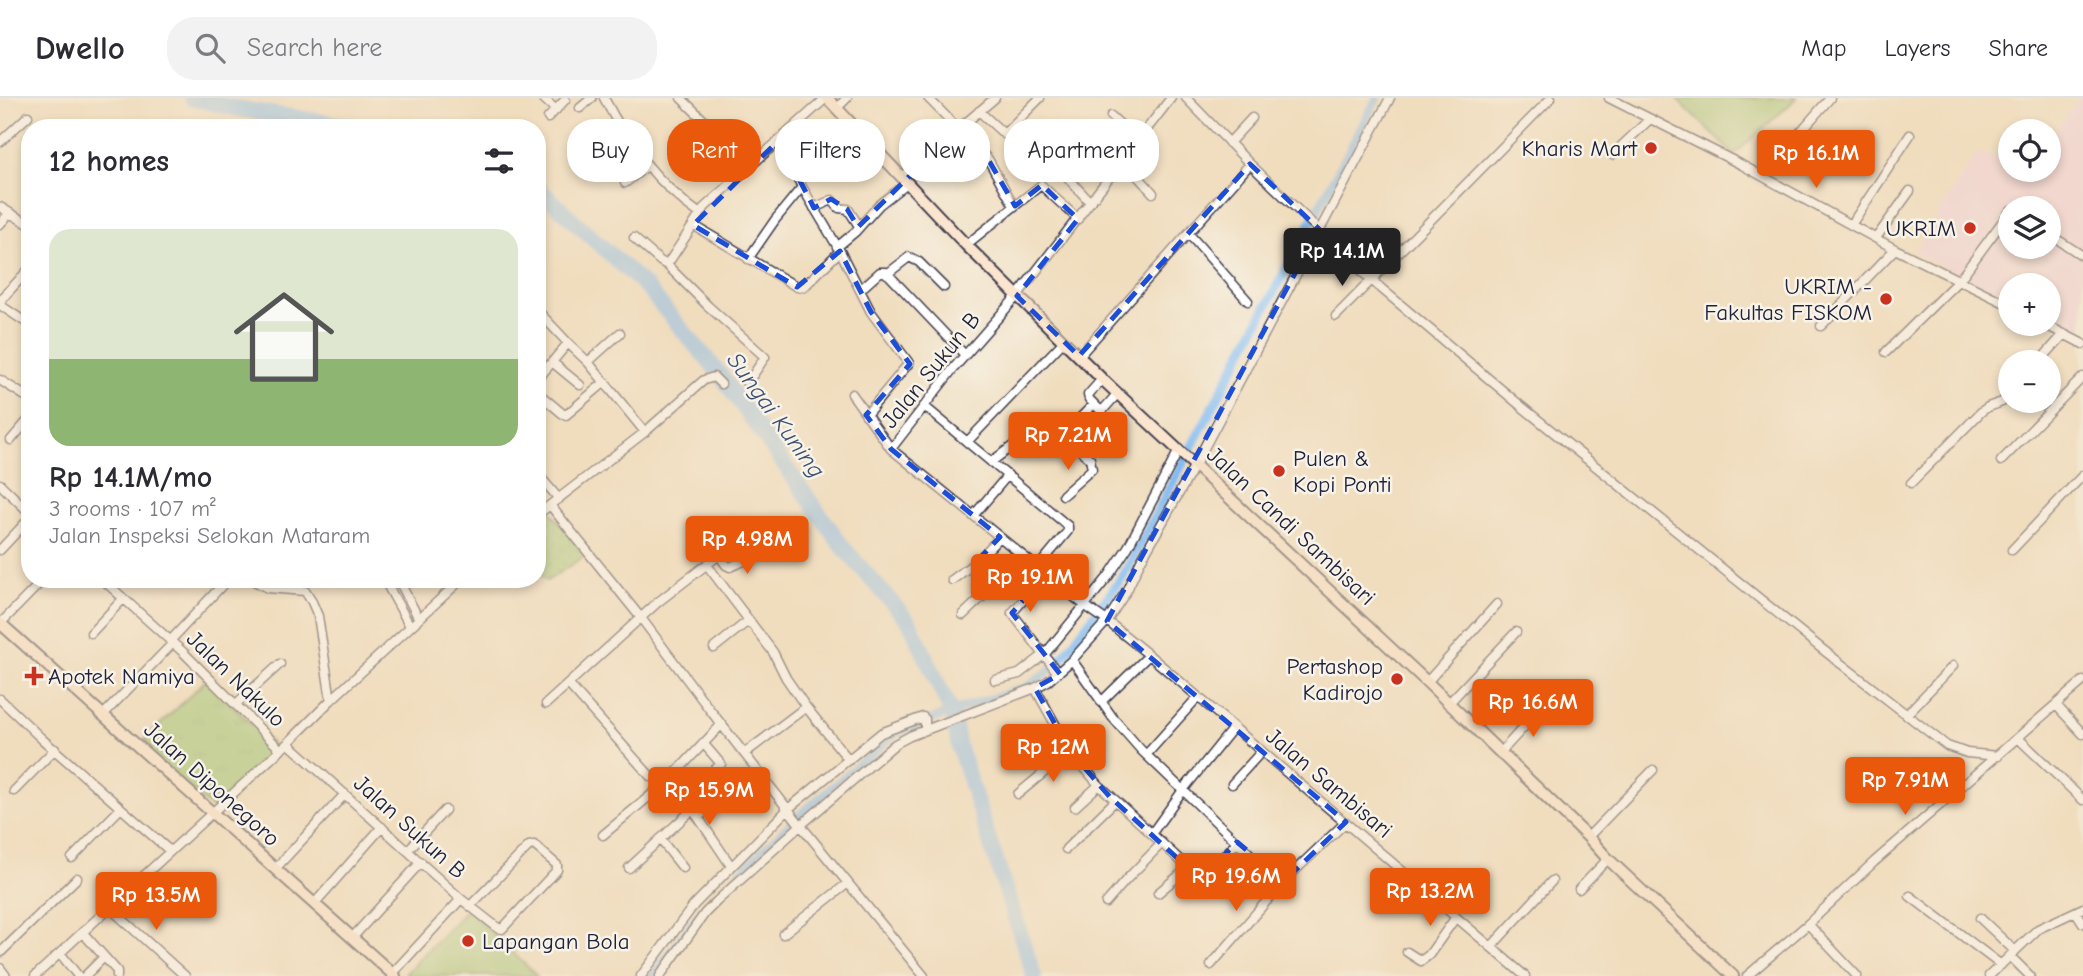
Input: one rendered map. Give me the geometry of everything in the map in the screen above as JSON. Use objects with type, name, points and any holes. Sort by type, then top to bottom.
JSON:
[{"type":"street","points":[[543,98],[556,110]]},
{"type":"street","points":[[580,107],[592,98]]},
{"type":"street","points":[[604,98],[615,119]]},
{"type":"street","points":[[681,98],[703,119]]},
{"type":"street","points":[[803,119],[827,98]]},
{"type":"street","name":"Jalan Candi Sambisari","points":[[827,98],[899,174]]},
{"type":"street","points":[[836,108],[847,98]]},
{"type":"street","points":[[928,98],[948,119]]},
{"type":"street","points":[[1019,119],[1040,98]]},
{"type":"street","name":"Jalan Sukun B","points":[[1155,119],[1171,98]]},
{"type":"street","points":[[1186,98],[1250,164],[1370,279],[1521,406],[1822,649],[1947,746],[1957,751],[1998,756]]},
{"type":"street","points":[[660,976],[711,907],[799,824],[895,744],[927,726],[1035,688],[1072,660],[1127,590],[1317,227],[1390,98]]},
{"type":"street","points":[[1336,316],[1551,98]]},
{"type":"street","points":[[1609,98],[1762,176],[1895,249],[1998,299]]},
{"type":"street","points":[[1762,176],[1830,98]]},
{"type":"street","points":[[969,119],[990,99]]},
{"type":"street","points":[[548,118],[565,100]]},
{"type":"street","points":[[979,111],[1002,134],[1004,132]]},
{"type":"street","points":[[25,119],[28,116]]},
{"type":"street","points":[[1111,116],[1114,119]]},
{"type":"street","points":[[1229,143],[1252,118]]},
{"type":"street","points":[[1612,155],[1650,119]]},
{"type":"street","points":[[0,142],[21,122]]},
{"type":"street","points":[[1851,225],[1910,135]]},
{"type":"street","points":[[761,157],[775,144]]},
{"type":"street","points":[[990,163],[1014,206]]},
{"type":"street","points":[[1079,356],[1250,164]]},
{"type":"street","points":[[653,172],[679,200],[700,214]]},
{"type":"street","points":[[667,265],[700,214],[734,182]]},
{"type":"street","points":[[800,182],[839,249],[871,313],[909,363],[866,415]]},
{"type":"street","points":[[693,225],[800,288],[903,182]]},
{"type":"street","name":"Jalan Candi Sambisari","points":[[907,182],[966,245],[1117,394],[1427,682],[1608,859],[1733,976]]},
{"type":"street","points":[[1072,182],[1090,202]]},
{"type":"street","name":"Jalan Sukun B","points":[[1104,620],[891,449],[965,355],[1017,296],[1106,182]]},
{"type":"street","points":[[1143,182],[1153,193]]},
{"type":"street","points":[[966,245],[1042,185],[1078,219]]},
{"type":"street","points":[[748,259],[802,187]]},
{"type":"street","points":[[1876,238],[1910,191]]},
{"type":"street","points":[[814,208],[832,200],[839,208],[847,209],[859,226]]},
{"type":"street","points":[[0,207],[21,220]]},
{"type":"street","points":[[0,224],[10,213]]},
{"type":"street","points":[[1886,352],[1960,279],[1998,228]]},
{"type":"street","points":[[1188,233],[1248,302]]},
{"type":"street","points":[[634,238],[667,265],[765,357],[753,375],[745,381]]},
{"type":"street","points":[[2061,242],[2083,256]]},
{"type":"street","points":[[1821,326],[1895,249]]},
{"type":"street","points":[[887,274],[909,257],[919,262],[944,287]]},
{"type":"street","points":[[860,290],[880,272],[884,272],[965,355]]},
{"type":"street","points":[[21,278],[0,303],[21,318]]},
{"type":"street","points":[[546,320],[606,382],[645,432]]},
{"type":"street","points":[[2061,332],[2083,344]]},
{"type":"street","points":[[588,362],[620,333]]},
{"type":"street","points":[[2050,350],[2064,334]]},
{"type":"street","points":[[967,442],[1064,341]]},
{"type":"street","points":[[546,369],[568,343]]},
{"type":"street","points":[[552,362],[580,385]]},
{"type":"street","points":[[546,508],[645,432],[704,380],[714,377],[721,384]]},
{"type":"street","points":[[2001,461],[2083,377]]},
{"type":"street","points":[[1102,379],[1088,395],[1088,399],[1103,410],[1117,394]]},
{"type":"street","points":[[0,380],[21,393]]},
{"type":"street","points":[[546,399],[566,415],[606,382]]},
{"type":"street","points":[[852,394],[891,449]]},
{"type":"street","points":[[1064,434],[1094,404]]},
{"type":"street","points":[[1911,484],[1982,411],[1998,404]]},
{"type":"street","points":[[924,406],[1068,526],[1068,531],[1038,567]]},
{"type":"street","points":[[991,462],[1045,422],[1051,423],[1090,459],[1092,465],[1092,469],[1063,495]]},
{"type":"street","points":[[10,440],[21,428]]},
{"type":"street","points":[[995,680],[1019,674],[1047,657],[1088,608],[1128,547],[1180,451]]},
{"type":"street","points":[[973,516],[1007,475]]},
{"type":"street","points":[[2012,550],[2083,475]]},
{"type":"street","points":[[546,483],[559,499]]},
{"type":"street","points":[[0,484],[21,504]]},
{"type":"street","points":[[550,505],[641,618],[799,824],[924,976]]},
{"type":"street","points":[[0,550],[21,520]]},
{"type":"street","points":[[546,704],[658,602],[719,555],[765,528]]},
{"type":"street","points":[[952,580],[976,562],[1000,537]]},
{"type":"street","points":[[719,555],[730,567],[769,550]]},
{"type":"street","points":[[963,615],[1022,555]]},
{"type":"street","points":[[976,562],[996,584]]},
{"type":"street","points":[[707,565],[773,652],[786,678],[806,707],[849,760]]},
{"type":"street","points":[[1046,575],[1012,614],[1057,671]]},
{"type":"street","points":[[0,624],[35,588]]},
{"type":"street","name":"Jalan Nakulo","points":[[112,588],[285,746]]},
{"type":"street","points":[[103,715],[220,588]]},
{"type":"street","points":[[268,588],[305,591],[312,602],[318,616],[331,700]]},
{"type":"street","points":[[389,588],[410,626]]},
{"type":"street","points":[[403,588],[419,618]]},
{"type":"street","points":[[37,975],[452,588]]},
{"type":"street","points":[[91,633],[123,599]]},
{"type":"street","points":[[1427,682],[1497,604]]},
{"type":"street","name":"Jalan Sambisari","points":[[1104,620],[1149,655],[1525,976]]},
{"type":"street","points":[[714,648],[748,621]]},
{"type":"street","name":"Jalan Diponegoro","points":[[0,624],[394,975]]},
{"type":"street","points":[[1448,704],[1516,632]]},
{"type":"street","points":[[1101,702],[1149,655]]},
{"type":"street","points":[[1072,660],[1113,718],[1146,755],[1237,842],[1284,881]]},
{"type":"street","points":[[236,704],[280,664]]},
{"type":"street","points":[[1906,715],[1953,666]]},
{"type":"street","points":[[1748,976],[1874,862],[2083,681]]},
{"type":"street","points":[[569,685],[651,777]]},
{"type":"street","points":[[1035,688],[1070,751],[1115,801],[1188,868],[1199,876],[1205,875],[1237,842]]},
{"type":"street","points":[[1146,755],[1197,698]]},
{"type":"street","points":[[0,699],[170,851]]},
{"type":"street","points":[[1500,754],[1545,704]]},
{"type":"street","points":[[2056,705],[2083,734]]},
{"type":"street","points":[[745,753],[806,707]]},
{"type":"street","points":[[640,976],[694,905],[789,810],[881,733],[923,717],[927,726]]},
{"type":"street","points":[[603,835],[668,780],[722,724]]},
{"type":"street","points":[[1152,833],[1233,728]]},
{"type":"street","points":[[2018,738],[2083,800]]},
{"type":"street","points":[[703,743],[721,764],[712,772],[710,778],[728,797]]},
{"type":"street","name":"Jalan Sukun B","points":[[285,746],[345,794],[461,899],[394,975]]},
{"type":"street","points":[[14,791],[55,749]]},
{"type":"street","points":[[1018,794],[1070,751]]},
{"type":"street","points":[[1232,784],[1262,751]]},
{"type":"street","points":[[1588,837],[1653,770]]},
{"type":"street","points":[[629,868],[660,839],[696,813],[728,797],[761,775]]},
{"type":"street","points":[[668,780],[696,813],[731,866]]},
{"type":"street","points":[[1075,807],[1099,785]]},
{"type":"street","points":[[275,869],[345,794]]},
{"type":"street","points":[[1066,849],[1115,801]]},
{"type":"street","points":[[72,858],[121,808]]},
{"type":"street","points":[[408,850],[445,810]]},
{"type":"street","points":[[1211,965],[1284,881],[1346,822]]},
{"type":"street","points":[[314,904],[382,827]]},
{"type":"street","points":[[660,839],[683,868]]},
{"type":"street","points":[[1106,903],[1162,843]]},
{"type":"street","points":[[461,899],[498,928],[502,929],[557,870],[557,865],[534,845],[530,845],[470,906]]},
{"type":"street","points":[[1579,889],[1608,859]]},
{"type":"street","points":[[352,938],[421,862]]},
{"type":"street","points":[[1158,893],[1188,868]]},
{"type":"street","points":[[0,953],[77,878]]},
{"type":"street","points":[[1491,947],[1552,881]]},
{"type":"street","points":[[783,933],[848,883]]},
{"type":"street","points":[[1910,896],[2001,965]]},
{"type":"street","points":[[110,908],[185,976]]},
{"type":"street","points":[[1989,976],[2038,929],[2079,910],[2083,923]]},
{"type":"street","points":[[1407,952],[1421,961],[1429,955],[1456,917]]},
{"type":"street","points":[[1980,918],[2030,976]]},
{"type":"street","points":[[1808,924],[1857,976]]},
{"type":"street","points":[[83,933],[117,971],[117,976]]},
{"type":"street","points":[[60,953],[78,976]]},
{"type":"street","points":[[85,976],[104,957]]},
{"type":"street","points":[[0,968],[6,976]]},
{"type":"highlighted area","points":[[957,129],[988,159],[1015,206],[1042,185],[1078,219],[1017,296],[1079,356],[1250,164],[1319,229],[1107,621],[1346,822],[1284,881],[1237,842],[1205,875],[1196,875],[1110,797],[1070,751],[1035,688],[1060,674],[1012,613],[1046,574],[1022,555],[996,584],[976,562],[1000,537],[891,449],[866,415],[910,364],[871,312],[840,251],[797,287],[693,225],[779,140],[814,208],[831,199],[847,209],[858,227]]},
{"type":"shaded area","name":"UKRIM","points":[[2079,98],[2083,98],[2083,339],[2061,328],[2061,273],[1998,273],[1998,295],[1913,252],[1977,153],[1998,157],[1998,182],[2061,182],[2061,123]]},
{"type":"green space","points":[[1676,98],[1797,98],[1734,155]]},
{"type":"green space","points":[[549,510],[586,555],[547,581],[546,580],[546,512]]},
{"type":"green space","points":[[206,680],[277,749],[212,809],[144,748],[148,744],[145,739]]},
{"type":"green space","name":"Lapangan Bola","points":[[467,909],[537,976],[409,976],[406,973]]},
{"type":"waterway","name":"Sungai Kuning","points":[[192,98],[233,108],[305,119]]},
{"type":"waterway","points":[[652,976],[703,909],[800,815],[895,734],[1027,687],[1064,656],[1123,576],[1377,98]]},
{"type":"waterway","name":"Sungai Kuning","points":[[546,195],[645,286],[719,373],[843,547],[910,623],[953,716],[959,748],[1034,976]]},
{"type":"place","name":"Kharis Mart","points":[[1651,148]]},
{"type":"place","name":"UKRIM","points":[[1970,228]]},
{"type":"place","name":"UKRIM - Fakultas FISKOM","points":[[1886,299]]},
{"type":"place","name":"Pulen & Kopi Ponti","points":[[1279,471]]},
{"type":"place","name":"Apotek Namiya","points":[[34,676]]},
{"type":"place","name":"Pertashop Kadirojo","points":[[1397,679]]},
{"type":"place","name":"Lapangan Bola","points":[[468,941]]}]
